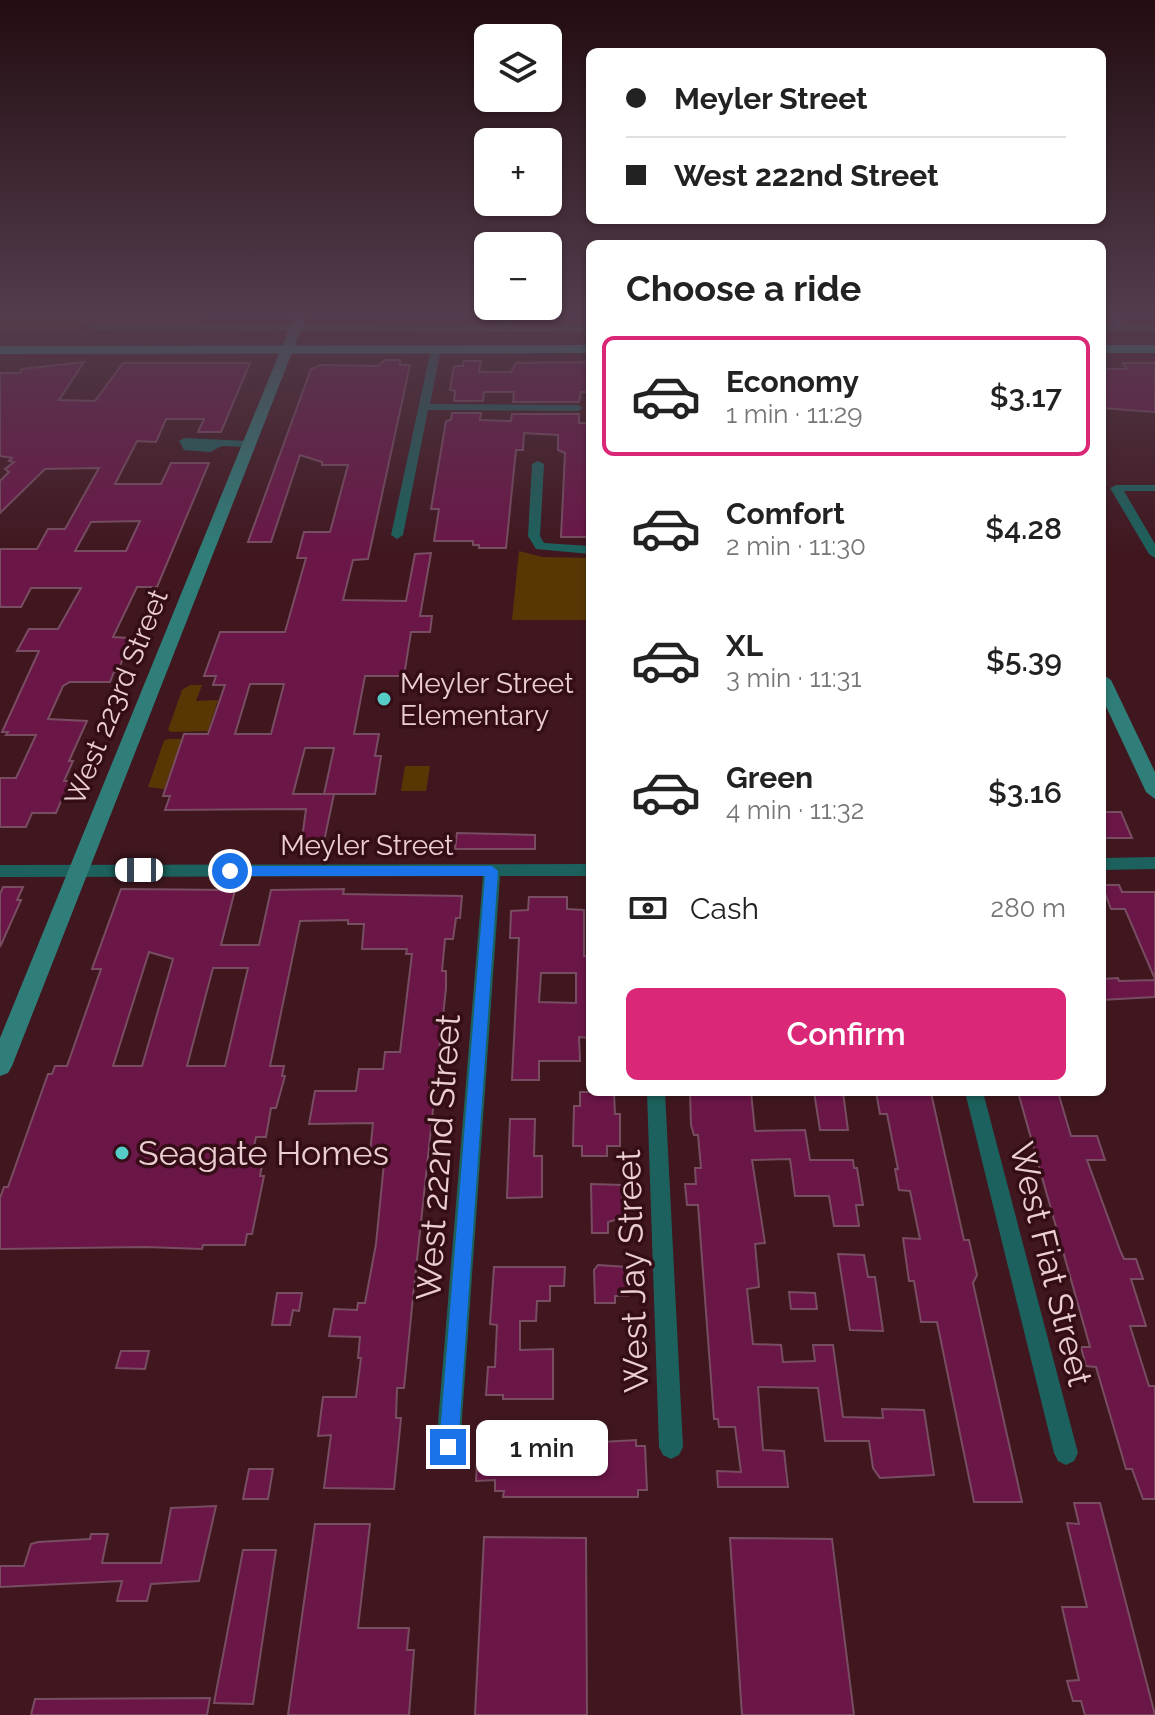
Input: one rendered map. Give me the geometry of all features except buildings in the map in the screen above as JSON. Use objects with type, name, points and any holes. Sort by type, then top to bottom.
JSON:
[{"type":"main road","name":"West 223rd Street","points":[[0,1066],[269,392]]},
{"type":"main road","points":[[1106,688],[1155,792]]},
{"type":"street","points":[[397,535],[427,392]]},
{"type":"street","points":[[424,407],[578,408]]},
{"type":"street","points":[[218,444],[248,444]]},
{"type":"street","points":[[538,464],[534,536],[540,546],[553,550],[586,550]]},
{"type":"street","points":[[1155,488],[1116,488],[1155,554]]},
{"type":"street","points":[[1106,864],[1155,863]]},
{"type":"street","name":"Meyler Street","points":[[0,871],[586,870]]},
{"type":"street","name":"West 222nd Street","points":[[448,1447],[492,871]]},
{"type":"street","name":"West Jay Street","points":[[656,1096],[671,1447]]},
{"type":"street","name":"West Fiat Street","points":[[975,1096],[1066,1453]]},
{"type":"shaded area","points":[[519,551],[542,557],[586,558],[586,620],[512,620]]},
{"type":"shaded area","points":[[190,685],[202,685],[196,701],[218,700],[208,731],[171,732],[168,730],[182,690]]},
{"type":"shaded area","points":[[182,739],[164,789],[148,787],[164,741]]},
{"type":"shaded area","points":[[405,766],[430,766],[426,791],[401,791]]},
{"type":"place","name":"Meyler Street Elementary","points":[[384,699]]},
{"type":"place","name":"Seagate Homes","points":[[122,1153]]},
{"type":"route","points":[[230,871],[492,871],[448,1447]]}]
